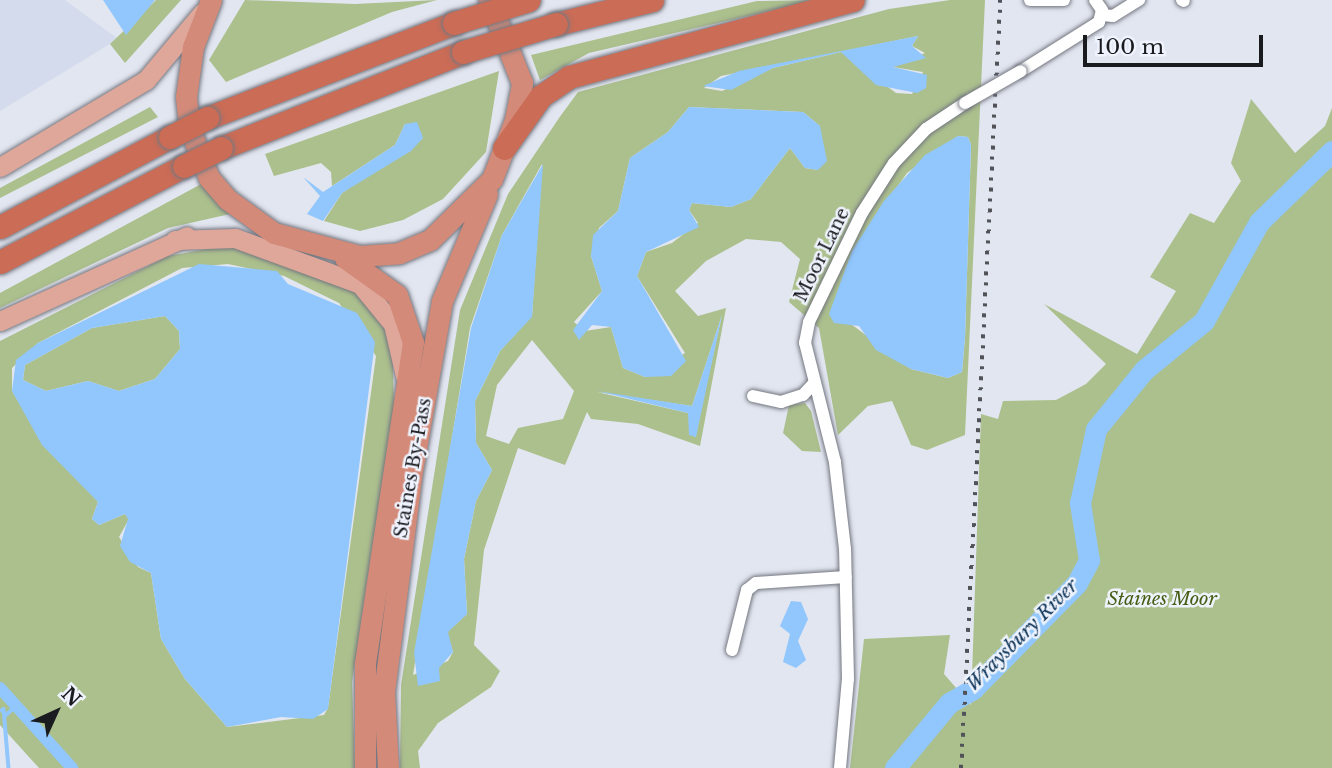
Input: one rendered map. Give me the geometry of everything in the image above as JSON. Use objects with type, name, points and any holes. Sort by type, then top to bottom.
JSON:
[{"type":"highway","name":"Staines By-Pass","points":[[388,768],[384,692],[412,471],[442,301],[504,148],[522,83],[489,0]]},
{"type":"highway","points":[[0,227],[207,118],[454,23],[529,0]]},
{"type":"highway","points":[[0,262],[221,148],[463,52],[556,24],[652,0]]},
{"type":"highway","points":[[504,148],[541,96],[569,77],[853,0]]},
{"type":"highway","points":[[208,4],[187,77],[193,142],[218,190],[274,233],[334,253],[377,256],[418,247],[452,225],[492,179]]},
{"type":"highway","name":"Staines By-Pass","points":[[334,253],[380,278],[402,304],[413,342],[365,665],[365,768]]},
{"type":"main road","points":[[0,167],[146,80],[208,4]]},
{"type":"main road","points":[[0,321],[175,240],[231,225],[274,233]]},
{"type":"main road","points":[[175,240],[235,238],[360,284],[393,324],[407,383]]},
{"type":"street","points":[[1030,0],[1064,0]]},
{"type":"street","points":[[1095,0],[1102,15],[1113,16],[1139,0]]},
{"type":"street","name":"Moor Lane","points":[[840,768],[848,679],[841,500],[805,343],[809,322],[862,213],[926,129],[1094,27],[1102,15]]},
{"type":"street","points":[[753,396],[781,402],[803,395],[814,383]]},
{"type":"street","points":[[732,650],[747,590],[756,583],[846,577]]},
{"type":"shaded area","points":[[0,0],[65,0],[118,39],[0,111]]},
{"type":"green space","points":[[156,0],[181,0],[125,63],[110,44]]},
{"type":"green space","points":[[245,0],[355,4],[437,0],[392,12],[226,82],[209,60]]},
{"type":"green space","points":[[816,0],[589,53],[540,80],[531,55],[757,1]]},
{"type":"green space","points":[[950,0],[985,0],[965,435],[927,450],[911,445],[892,401],[868,406],[838,435],[819,328],[789,302],[800,259],[781,242],[746,239],[706,261],[675,291],[698,316],[726,308],[700,446],[638,424],[591,419],[587,412],[565,465],[518,448],[484,550],[474,645],[500,671],[491,687],[438,723],[418,751],[420,768],[400,768],[401,685],[460,310],[508,194],[578,92],[889,9]],"holes":[[[918,36],[912,46],[925,53],[893,67],[923,72],[912,94],[896,93],[841,52],[773,68],[722,91],[704,88],[721,76]],[[689,107],[803,112],[820,126],[818,170],[805,168],[790,148],[751,199],[731,207],[692,203],[689,210],[698,223],[672,243],[646,252],[637,276],[685,353],[645,377],[623,368],[611,327],[585,331],[574,322],[602,291],[591,256],[599,228],[618,211],[630,158],[668,132]],[[958,136],[968,137],[971,145],[962,372],[948,378],[911,369],[851,324],[852,252],[907,173]],[[542,164],[532,316],[500,351],[475,401],[476,443],[492,470],[476,501],[464,559],[467,614],[447,632],[453,652],[448,661],[413,675],[470,328],[502,235]],[[722,315],[695,437],[688,413],[597,392],[692,406]],[[532,340],[574,391],[563,419],[518,428],[509,444],[486,436],[497,385]]]},
{"type":"green space","points":[[499,71],[486,152],[443,199],[403,220],[360,231],[324,221],[342,193],[423,138],[405,124],[395,145],[332,186],[331,172],[321,163],[274,176],[265,154]]},
{"type":"green space","name":"Staines Moor","points":[[1251,99],[1295,153],[1325,126],[1332,108],[1332,768],[850,768],[864,639],[950,635],[944,674],[971,705],[981,414],[998,419],[1003,401],[1056,400],[1086,384],[1106,364],[1044,304],[1137,354],[1176,291],[1150,277],[1190,213],[1214,223],[1241,181],[1231,163]]},
{"type":"green space","points":[[150,107],[158,117],[0,198],[0,188]]},
{"type":"green space","points":[[203,183],[230,214],[168,228],[0,308],[0,293]]},
{"type":"green space","points":[[229,245],[352,287],[392,338],[394,404],[352,682],[355,768],[39,768],[0,725],[0,341],[168,256]],"holes":[[[228,264],[284,276],[339,303],[376,356],[328,708],[324,715],[227,727],[185,679],[161,639],[151,573],[138,567],[119,537],[129,519],[125,514],[99,525],[92,519],[98,502],[22,407],[12,391],[12,368],[38,343],[182,268]]]},
{"type":"green space","points":[[165,316],[179,331],[180,349],[155,379],[119,391],[88,381],[46,391],[23,380],[25,365],[92,328]]},
{"type":"green space","points":[[805,403],[811,411],[821,452],[802,451],[783,433],[789,405]]},
{"type":"water","points":[[103,0],[155,0],[126,35]]},
{"type":"water","points":[[918,36],[912,46],[926,58],[893,67],[927,75],[926,88],[917,93],[876,85],[841,52],[773,68],[731,90],[703,86],[739,71]]},
{"type":"water","points":[[689,107],[803,112],[820,126],[827,161],[818,170],[805,168],[790,148],[751,199],[731,207],[692,203],[689,210],[699,227],[646,252],[637,276],[686,361],[671,376],[645,377],[623,368],[611,327],[592,325],[579,340],[573,330],[602,291],[591,256],[593,235],[618,211],[630,158],[668,132]]},
{"type":"water","points":[[417,122],[423,138],[411,151],[342,193],[323,221],[307,214],[320,196],[303,177],[323,192],[395,145],[405,124]]},
{"type":"water","points":[[958,136],[968,137],[971,145],[965,338],[962,372],[948,378],[911,369],[876,350],[859,326],[834,323],[829,314],[852,251],[884,201],[925,155]]},
{"type":"water","points":[[543,164],[532,317],[500,351],[475,401],[476,443],[492,470],[476,501],[464,559],[467,614],[448,632],[453,652],[439,668],[440,681],[418,686],[414,653],[471,328],[502,235]]},
{"type":"water","points":[[199,264],[277,271],[288,284],[357,313],[375,342],[328,709],[313,719],[281,717],[227,727],[185,679],[161,639],[151,573],[130,562],[120,546],[128,519],[125,514],[99,525],[92,519],[98,502],[42,445],[12,391],[16,360],[38,343]],"holes":[[[165,316],[179,331],[180,349],[155,379],[119,391],[88,381],[46,391],[23,380],[25,365],[92,328]]]},
{"type":"water","points":[[722,315],[696,437],[689,435],[688,413],[597,391],[692,406]]},
{"type":"water","points":[[791,601],[801,602],[808,619],[798,641],[806,660],[796,668],[783,662],[790,634],[780,626]]},
{"type":"waterway","name":"Wraysbury River","points":[[895,768],[949,703],[973,689],[1077,583],[1089,560],[1080,503],[1096,429],[1144,370],[1204,321],[1259,222],[1332,151]]},
{"type":"waterway","points":[[0,688],[72,768]]},
{"type":"waterway","points":[[2,710],[6,715],[16,706]]},
{"type":"waterway","points":[[4,709],[9,768]]},
{"type":"railway","points":[[961,768],[1000,0]]}]
